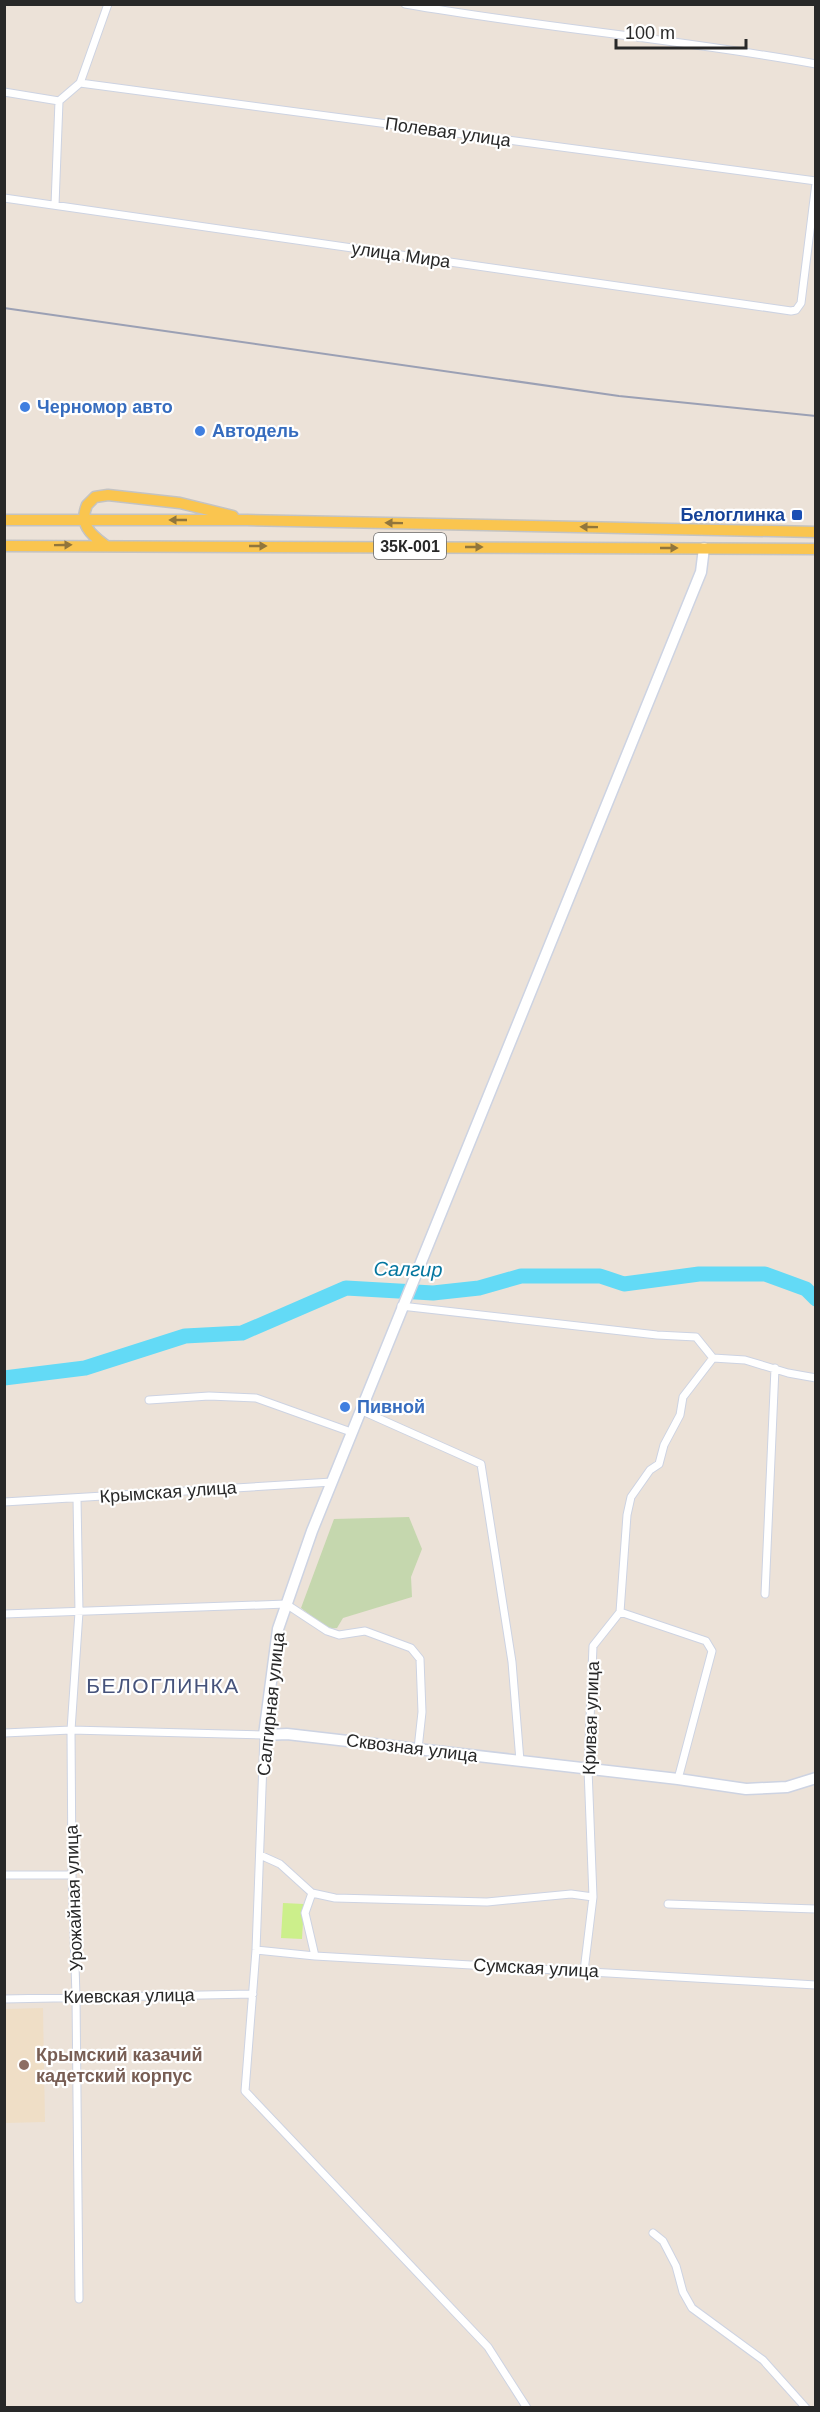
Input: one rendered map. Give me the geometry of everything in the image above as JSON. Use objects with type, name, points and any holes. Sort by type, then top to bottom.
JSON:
[{"type":"main road","points":[[4,520],[59,520],[84,515],[94,497],[108,495],[180,503],[247,520]]},
{"type":"main road","points":[[84,515],[92,535],[105,545]]},
{"type":"main road","name":"35К-001","points":[[84,515],[816,532]]},
{"type":"main road","name":"35К-001","points":[[4,546],[816,549]]},
{"type":"main road","name":"Салгирная улица","points":[[264,1735],[278,1629],[312,1531],[402,1304],[701,572],[704,548]]},
{"type":"main road","name":"Сквозная улица","points":[[264,1735],[287,1734],[588,1768],[746,1789],[787,1787],[816,1778]]},
{"type":"street","points":[[56,205],[59,101],[80,83],[108,4]]},
{"type":"street","points":[[405,4],[478,17],[754,53],[816,64]]},
{"type":"street","name":"Полевая улица","points":[[80,83],[816,182]]},
{"type":"street","points":[[4,92],[59,101]]},
{"type":"street","name":"улица Мира","points":[[4,198],[791,311],[796,310],[801,303],[816,182]]},
{"type":"street","points":[[402,1304],[657,1335],[696,1337],[713,1358],[745,1360],[816,1378]]},
{"type":"street","points":[[678,1779],[712,1651],[711,1645],[706,1641],[620,1612],[627,1515],[631,1497],[650,1470],[659,1464],[664,1445],[680,1416],[683,1397],[713,1358]]},
{"type":"street","points":[[765,1594],[775,1368]]},
{"type":"street","points":[[149,1400],[209,1396],[256,1398],[351,1432]]},
{"type":"street","points":[[360,1410],[481,1464],[512,1662],[520,1761]]},
{"type":"street","name":"Крымская улица","points":[[4,1502],[332,1482]]},
{"type":"street","name":"Урожайная улица","points":[[77,1498],[79,1612],[71,1730],[79,2299]]},
{"type":"street","points":[[4,1614],[286,1604],[327,1631],[339,1635],[365,1631],[411,1648],[418,1654],[422,1712],[418,1749]]},
{"type":"street","name":"Кривая улица","points":[[584,1971],[593,1897],[588,1768],[593,1646],[620,1612]]},
{"type":"street","name":"Сквозная улица","points":[[4,1733],[71,1730],[264,1735]]},
{"type":"street","name":"Салгирная улица","points":[[264,1735],[256,1950],[245,2091],[488,2346],[527,2408]]},
{"type":"street","points":[[260,1855],[280,1864],[312,1893],[335,1898],[487,1902],[571,1894],[593,1897]]},
{"type":"street","points":[[4,1875],[72,1875]]},
{"type":"street","points":[[312,1893],[305,1913],[315,1956]]},
{"type":"street","points":[[668,1904],[816,1909]]},
{"type":"street","name":"Сумская улица","points":[[256,1950],[315,1956],[816,1985]]},
{"type":"street","name":"Киевская улица","points":[[4,1999],[253,1994]]},
{"type":"street","points":[[653,2233],[663,2241],[676,2266],[683,2292],[692,2308],[763,2360],[806,2408]]},
{"type":"shaded area","name":"Крымский казачий кадетский корпус","points":[[43,2008],[45,2122],[5,2123],[5,2009]]},
{"type":"green space","points":[[409,1517],[422,1549],[411,1577],[412,1597],[343,1618],[337,1628],[328,1629],[301,1608],[334,1519]]},
{"type":"green space","points":[[283,1903],[304,1904],[302,1939],[281,1938]]},
{"type":"waterway","name":"Салгир","points":[[4,1378],[85,1368],[185,1336],[242,1333],[346,1288],[433,1293],[479,1288],[521,1276],[600,1276],[624,1284],[699,1274],[765,1274],[806,1289],[816,1299]]},
{"type":"railway","points":[[4,308],[619,396],[816,416]]},
{"type":"place","name":"Черномор авто","points":[[25,407]]},
{"type":"place","name":"Автодель","points":[[200,431]]},
{"type":"place","name":"Белоглинка","points":[[797,515]]},
{"type":"place","name":"Пивной","points":[[345,1407]]},
{"type":"place","name":"Крымский казачий кадетский корпус","points":[[24,2065]]},
{"type":"district","name":"БЕЛОГЛИНКА","points":[[163,1685]]}]
